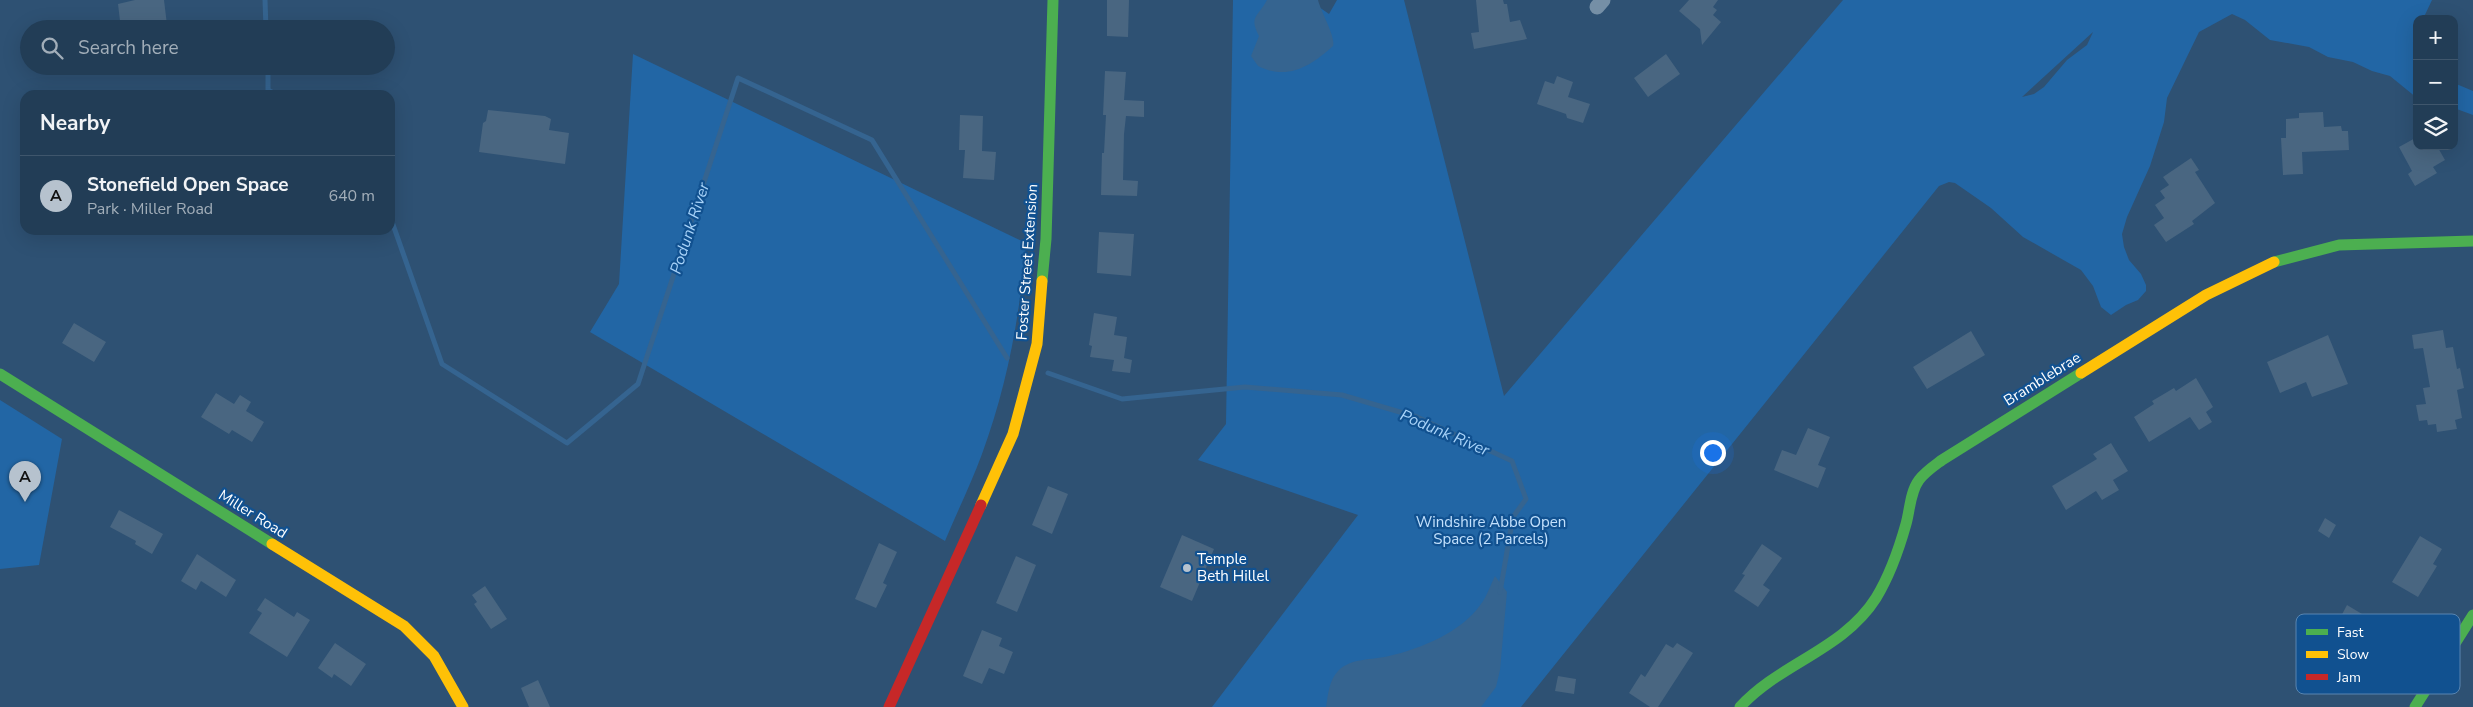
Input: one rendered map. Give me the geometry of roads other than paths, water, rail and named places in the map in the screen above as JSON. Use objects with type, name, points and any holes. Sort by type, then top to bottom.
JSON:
[{"type":"street","name":"Foster Street Extension","points":[[889,707],[1012,434],[1038,344],[1046,239],[1053,0]]},
{"type":"street","name":"Bramblebrae","points":[[1740,707],[1749,695],[1788,666],[1830,645],[1862,617],[1886,579],[1905,529],[1918,482],[1942,460],[2206,295],[2270,262],[2339,245],[2473,242]]},
{"type":"street","name":"Miller Road","points":[[0,374],[404,626],[434,656],[463,707]]},
{"type":"street","points":[[2460,636],[2473,615]]},
{"type":"street","points":[[2415,707],[2423,694]]},
{"type":"waterway","name":"Podunk River","points":[[265,0],[266,20]]},
{"type":"waterway","name":"Podunk River","points":[[268,75],[268,90]]},
{"type":"waterway","name":"Podunk River","points":[[395,230],[442,364],[567,443],[638,384],[738,78],[872,140],[1007,358]]},
{"type":"waterway","name":"Podunk River","points":[[1048,373],[1122,399],[1245,387],[1342,395],[1417,417],[1512,461],[1526,499],[1513,517],[1500,592]]},
{"type":"place","name":"Stonefield Open Space","points":[[25,502]]},
{"type":"place","name":"Temple Beth Hillel","points":[[1187,568]]},
{"type":"park label","name":"Windshire Abbe Open Space (2 Parcels)","points":[[1491,530]]}]
